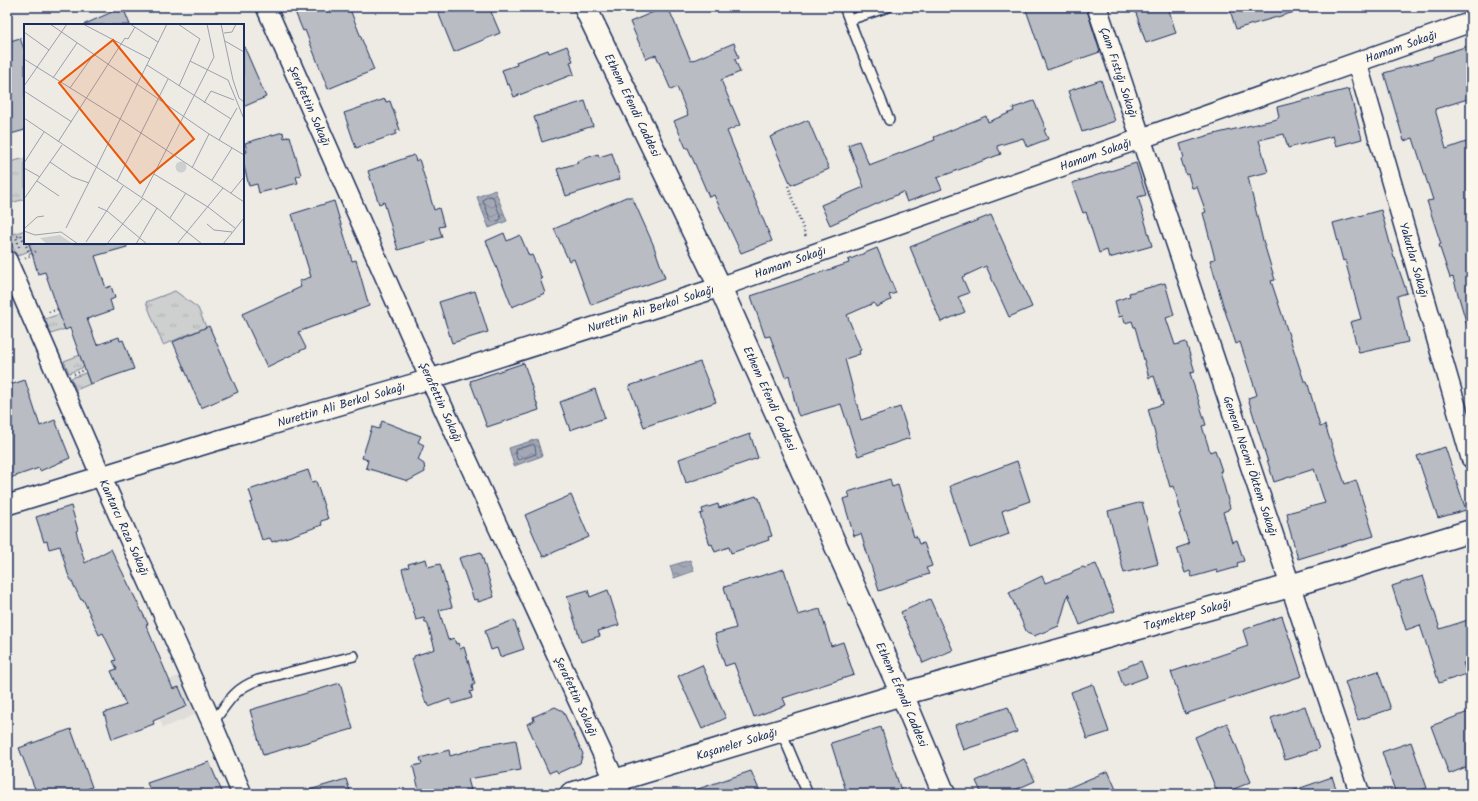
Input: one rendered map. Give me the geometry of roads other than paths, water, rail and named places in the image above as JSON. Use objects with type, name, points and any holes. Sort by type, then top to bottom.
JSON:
[{"type":"street","name":"Şerafettin Sokağı","points":[[266,7],[430,379],[618,788]]},
{"type":"street","name":"Ethem Efendi Caddesi","points":[[585,7],[720,288],[902,694],[944,794]]},
{"type":"street","name":"Çam Fıstığı Sokağı","points":[[1097,7],[1141,139]]},
{"type":"street","name":"Hamam Sokağı","points":[[720,288],[1471,22]]},
{"type":"street","name":"Yakutlar Sokağı","points":[[1357,63],[1471,458]]},
{"type":"street","name":"General Necmi Öktem Sokağı","points":[[1141,139],[1360,794]]},
{"type":"street","name":"Kantarcı Rıza Sokağı","points":[[19,256],[101,476],[212,723],[242,794]]},
{"type":"street","name":"Nurettin Ali Berkol Sokağı","points":[[7,505],[430,379],[720,288]]},
{"type":"street","name":"Taşmektep Sokağı","points":[[902,694],[1290,586],[1471,531]]},
{"type":"street","name":"Kaşaneler Sokağı","points":[[571,794],[618,788],[781,731],[902,694]]},
{"type":"lane","points":[[844,7],[889,120]]},
{"type":"lane","points":[[849,20],[888,7]]},
{"type":"lane","points":[[212,723],[235,693],[247,685],[258,680],[354,656]]},
{"type":"lane","points":[[781,731],[807,792]]},
{"type":"water","points":[[495,190],[507,221],[489,228],[477,197]]},
{"type":"water","points":[[537,439],[542,456],[514,466],[509,448]]},
{"type":"water","points":[[690,560],[694,571],[674,578],[670,566]]}]
